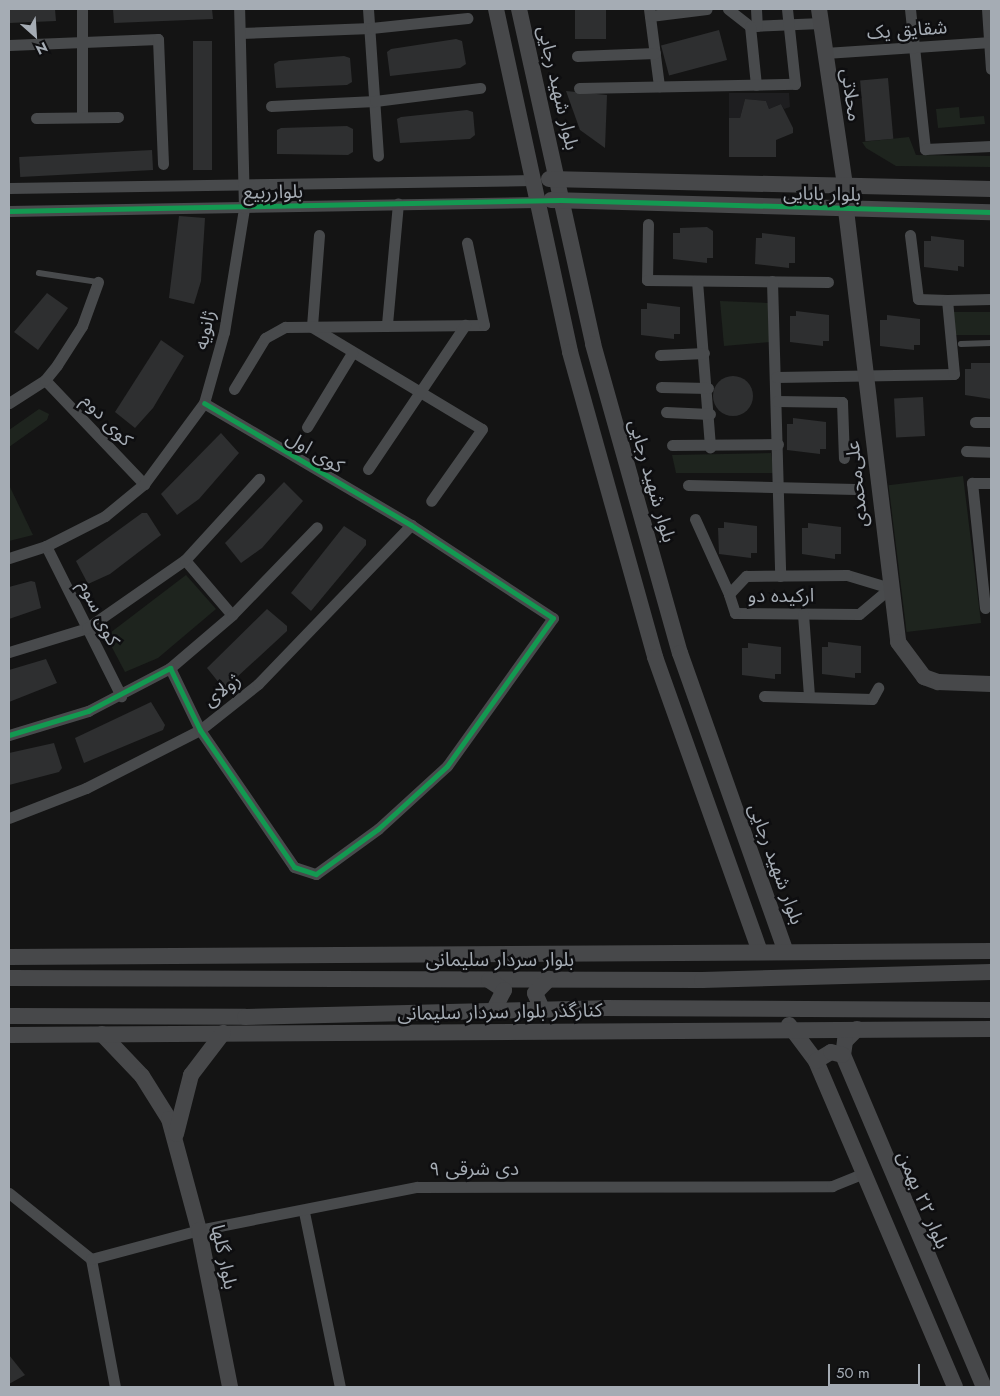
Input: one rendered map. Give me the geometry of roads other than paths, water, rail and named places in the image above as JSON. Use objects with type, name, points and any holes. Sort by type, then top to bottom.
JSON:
[{"type":"main road","points":[[496,9],[570,352],[655,657],[760,952]]},
{"type":"main road","name":"بلوار شهید رجایی","points":[[519,9],[558,178],[561,200],[593,344],[680,653],[786,952]]},
{"type":"main road","name":"محلاتی","points":[[820,16],[844,186]]},
{"type":"main road","name":"بلوار بابایی","points":[[533,180],[558,178],[991,188]]},
{"type":"main road","points":[[599,201],[594,190],[600,180]]},
{"type":"main road","name":"بلوار بابایی","points":[[538,202],[561,200],[846,210],[991,212]]},
{"type":"main road","name":"علی‌محمدی","points":[[846,210],[898,642],[914,668],[938,682],[991,684]]},
{"type":"main road","points":[[722,846],[732,850],[747,841]]},
{"type":"main road","points":[[9,957],[991,951]]},
{"type":"main road","points":[[233,956],[233,978]]},
{"type":"main road","name":"بلوار سردار سلیمانی","points":[[9,978],[549,980],[991,972]]},
{"type":"main road","points":[[489,980],[504,990],[494,1010]]},
{"type":"main road","points":[[542,1009],[535,993],[549,980]]},
{"type":"main road","points":[[9,1016],[245,1018],[542,1009],[991,1010]]},
{"type":"main road","points":[[756,1009],[796,1031],[816,1061],[862,1174],[955,1387]]},
{"type":"main road","points":[[816,1061],[825,1053],[843,1055],[845,1041],[857,1029]]},
{"type":"main road","name":"کنارگذر بلوار سردار سلیمانی","points":[[9,1035],[991,1029]]},
{"type":"main road","name":"بلوار گلها","points":[[175,1136],[191,1075],[223,1033]]},
{"type":"main road","name":"بلوار گلها","points":[[102,1034],[157,1098],[175,1136],[199,1230],[230,1387]]},
{"type":"main road","name":"بلوار ۲۲ بهمن","points":[[843,1055],[984,1387]]},
{"type":"street","points":[[82,9],[82,116]]},
{"type":"street","name":"ژانویه","points":[[9,558],[46,546],[105,516],[144,484],[204,403],[224,332],[244,208],[240,9]]},
{"type":"street","points":[[368,9],[371,28],[378,156]]},
{"type":"street","points":[[659,86],[650,13],[707,9]]},
{"type":"street","points":[[728,9],[754,26],[789,24],[820,16]]},
{"type":"street","points":[[756,9],[754,26],[756,85]]},
{"type":"street","points":[[579,88],[795,84],[787,9]]},
{"type":"street","points":[[910,9],[925,149],[991,146]]},
{"type":"street","points":[[987,9],[991,42],[991,69]]},
{"type":"street","points":[[240,33],[371,28],[467,18]]},
{"type":"street","points":[[9,45],[158,39],[162,164]]},
{"type":"street","name":"شقایق یک","points":[[825,53],[991,42]]},
{"type":"street","points":[[577,56],[655,53]]},
{"type":"street","points":[[271,106],[375,101],[480,88]]},
{"type":"street","points":[[36,118],[118,117]]},
{"type":"street","name":"بلوارربیع","points":[[9,188],[533,180]]},
{"type":"street","points":[[500,181],[507,192],[500,202]]},
{"type":"street","name":"بلوارربیع","points":[[9,211],[538,202]]},
{"type":"street","points":[[387,324],[398,204]]},
{"type":"street","points":[[648,224],[647,280],[828,282]]},
{"type":"street","points":[[312,327],[319,235]]},
{"type":"street","points":[[910,235],[918,299],[991,299]]},
{"type":"street","points":[[234,388],[265,338],[285,326],[484,325],[467,243]]},
{"type":"street","points":[[697,281],[708,388],[710,447]]},
{"type":"street","points":[[772,281],[777,402],[780,576]]},
{"type":"street","points":[[9,403],[45,380],[82,326],[98,282]]},
{"type":"street","points":[[776,377],[866,377],[954,374],[947,300]]},
{"type":"street","points":[[368,469],[417,393],[465,324]]},
{"type":"street","points":[[312,327],[417,393],[482,429],[431,501]]},
{"type":"street","points":[[307,427],[352,353]]},
{"type":"street","points":[[660,356],[704,353]]},
{"type":"street","name":"کوی دوم","points":[[45,380],[144,484]]},
{"type":"street","points":[[661,387],[708,388]]},
{"type":"street","points":[[777,402],[842,402],[844,458]]},
{"type":"street","name":"کوی اول","points":[[200,730],[294,866],[316,874],[378,829],[447,766],[553,618],[411,524],[204,403]]},
{"type":"street","points":[[666,412],[710,414]]},
{"type":"street","points":[[975,422],[991,422]]},
{"type":"street","points":[[672,445],[710,447],[778,444]]},
{"type":"street","points":[[966,452],[991,452]]},
{"type":"street","points":[[9,652],[87,628],[185,560],[260,479]]},
{"type":"street","points":[[985,608],[972,483],[991,483]]},
{"type":"street","points":[[688,485],[778,490],[855,489]]},
{"type":"street","points":[[695,519],[729,594]]},
{"type":"street","name":"ژولای","points":[[9,818],[86,788],[200,730],[258,684],[411,524]]},
{"type":"street","points":[[9,735],[39,729],[121,696],[170,668],[232,615],[317,527]]},
{"type":"street","name":"کوی سوم","points":[[46,546],[121,696]]},
{"type":"street","points":[[185,560],[232,615]]},
{"type":"street","name":"ارکیده دو","points":[[847,575],[890,588],[859,614],[735,613],[729,594],[746,576],[847,575]]},
{"type":"street","points":[[803,614],[809,696]]},
{"type":"street","points":[[170,668],[200,730]]},
{"type":"street","points":[[764,696],[872,699],[878,688]]},
{"type":"street","name":"۹ دی شرقی","points":[[91,1258],[199,1230],[304,1212],[417,1186],[832,1186],[862,1174]]},
{"type":"street","points":[[9,1193],[91,1258],[115,1387]]},
{"type":"street","points":[[304,1212],[340,1387]]},
{"type":"lane","points":[[39,273],[98,282]]},
{"type":"lane","points":[[961,344],[991,343]]}]
